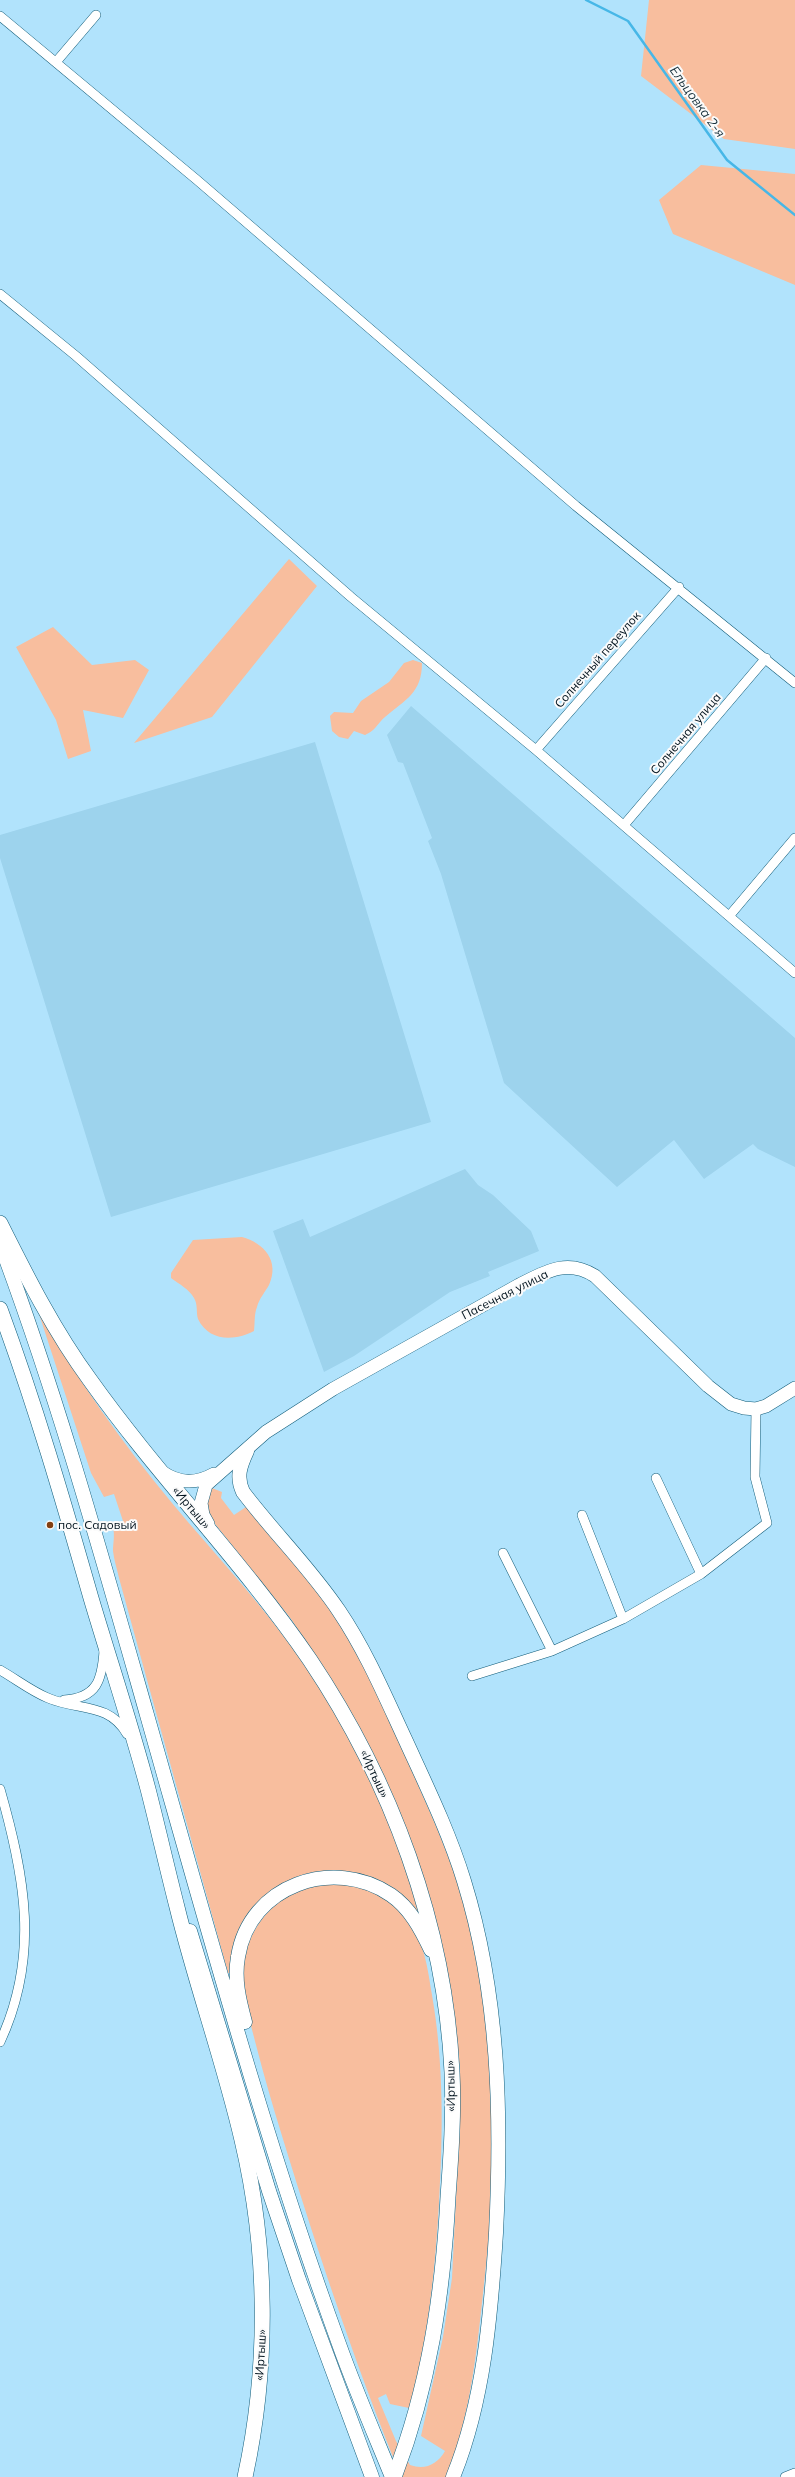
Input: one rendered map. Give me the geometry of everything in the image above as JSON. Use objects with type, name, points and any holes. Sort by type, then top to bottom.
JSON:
[{"type":"highway","name":"«Иртыш»","points":[[0,1223],[38,1300],[59,1335],[90,1381],[157,1468],[273,1608],[335,1700],[379,1782],[413,1872],[439,1966],[452,2072],[447,2217],[443,2276],[432,2348],[412,2427],[393,2477]]},
{"type":"highway","name":"«Иртыш»","points":[[0,1309],[48,1448],[104,1644],[148,1789],[178,1911],[232,2101],[253,2194],[261,2277],[262,2348],[257,2412],[245,2477]]},
{"type":"main road","points":[[0,1243],[38,1348],[69,1444],[228,1998],[284,2184],[339,2346],[393,2477]]},
{"type":"main road","name":"Пасечная улица","points":[[225,1468],[247,1452],[266,1432],[333,1389],[519,1285],[546,1272],[566,1267],[576,1266],[595,1276],[719,1396],[744,1408],[756,1409]]},
{"type":"main road","points":[[756,1409],[766,1406],[794,1388]]},
{"type":"main road","points":[[247,1452],[240,1465],[238,1475],[243,1492],[324,1590],[354,1635],[424,1781],[464,1880],[485,1966],[493,2026],[498,2120],[494,2255],[485,2346],[474,2410],[466,2444],[453,2477]]},
{"type":"main road","points":[[157,1468],[176,1480],[187,1482],[202,1479],[225,1468]]},
{"type":"main road","points":[[225,1468],[203,1490],[201,1503],[203,1515],[256,1581],[273,1608]]},
{"type":"main road","points":[[148,1789],[272,2198],[299,2280],[372,2477]]},
{"type":"main road","points":[[316,2277],[239,2000],[236,1970],[243,1937],[263,1906],[284,1890],[313,1878],[328,1876],[355,1878],[380,1888],[402,1904],[424,1933],[439,1966]]},
{"type":"street","points":[[56,62],[96,15]]},
{"type":"street","points":[[0,16],[56,62],[564,496],[679,587],[795,683]]},
{"type":"street","points":[[0,294],[76,356],[351,597],[536,750],[730,915],[795,973]]},
{"type":"street","name":"Солнечный переулок","points":[[536,750],[679,587]]},
{"type":"street","name":"Солнечная улица","points":[[624,825],[766,658]]},
{"type":"street","points":[[730,915],[795,838]]},
{"type":"street","points":[[472,1676],[552,1651],[623,1619],[701,1574],[767,1523],[755,1477],[756,1409]]},
{"type":"street","points":[[656,1478],[701,1574]]},
{"type":"street","points":[[582,1514],[623,1619]]},
{"type":"street","points":[[503,1553],[552,1651]]},
{"type":"street","points":[[54,1700],[76,1699],[93,1689],[102,1670],[104,1644]]},
{"type":"street","points":[[0,1670],[54,1700],[107,1713],[115,1718],[136,1750]]},
{"type":"street","points":[[0,1789],[20,1869],[26,1929],[21,1981],[16,2004],[0,2042]]},
{"type":"street","points":[[785,2477],[795,2473]]},
{"type":"shaded area","points":[[649,0],[795,0],[795,149],[724,139],[641,76]]},
{"type":"shaded area","points":[[701,165],[795,174],[795,285],[673,234],[659,200]]},
{"type":"shaded area","points":[[289,559],[317,586],[212,717],[134,743]]},
{"type":"shaded area","points":[[53,627],[92,665],[135,660],[149,670],[123,718],[83,710],[91,751],[68,759],[56,720],[16,647]]},
{"type":"shaded area","points":[[413,660],[422,663],[419,682],[416,689],[374,729],[365,735],[354,731],[348,739],[339,737],[332,731],[330,716],[334,712],[353,713],[361,701],[389,682],[404,663]]},
{"type":"shaded area","points":[[411,706],[795,1038],[795,1167],[758,1149],[753,1144],[704,1179],[674,1140],[617,1187],[504,1083],[441,874],[428,841],[432,838],[403,763],[398,762],[387,735]]},
{"type":"shaded area","points":[[315,742],[431,1122],[111,1217],[0,858],[0,835]]},
{"type":"shaded area","points":[[465,1169],[478,1185],[493,1195],[531,1231],[539,1251],[488,1272],[490,1276],[450,1292],[354,1356],[324,1372],[273,1231],[303,1219],[310,1237]]},
{"type":"shaded area","points":[[242,1237],[257,1244],[268,1254],[273,1268],[272,1276],[256,1310],[254,1331],[239,1337],[231,1338],[216,1336],[203,1327],[198,1319],[194,1298],[187,1289],[171,1278],[171,1273],[193,1240]]},
{"type":"shaded area","points":[[38,1311],[84,1386],[135,1457],[274,1624],[315,1681],[353,1745],[377,1794],[395,1838],[420,1913],[410,1908],[380,1884],[366,1876],[340,1871],[316,1872],[293,1878],[273,1890],[256,1906],[242,1926],[234,1948],[230,1973],[228,1973],[115,1561],[113,1551],[113,1527],[124,1524],[114,1494],[104,1497],[91,1473]]},
{"type":"shaded area","points":[[212,1488],[222,1492],[221,1498],[234,1515],[246,1507],[315,1588],[346,1632],[388,1716],[432,1817],[458,1885],[471,1931],[480,1974],[490,2062],[493,2151],[492,2196],[479,2333],[472,2382],[462,2430],[446,2477],[401,2477],[366,2387],[304,2206],[265,2079],[241,1985],[241,1968],[256,1928],[273,1907],[294,1892],[318,1884],[343,1883],[367,1888],[390,1902],[410,1923],[419,1940],[425,1958],[432,1995],[441,2073],[442,2125],[439,2203],[433,2281],[426,2332],[416,2383],[409,2408],[390,2404],[386,2394],[378,2398],[396,2441],[410,2465],[421,2467],[430,2465],[438,2460],[445,2451],[421,2436],[443,2337],[452,2278],[460,2116],[460,2068],[454,2015],[427,1892],[314,1654],[291,1619],[211,1519],[206,1503]]},
{"type":"waterway","name":"Ельцовка 2-я","points":[[586,0],[628,21],[727,160],[795,215]]},
{"type":"place","name":"пос. Садовый","points":[[50,1525]]}]
